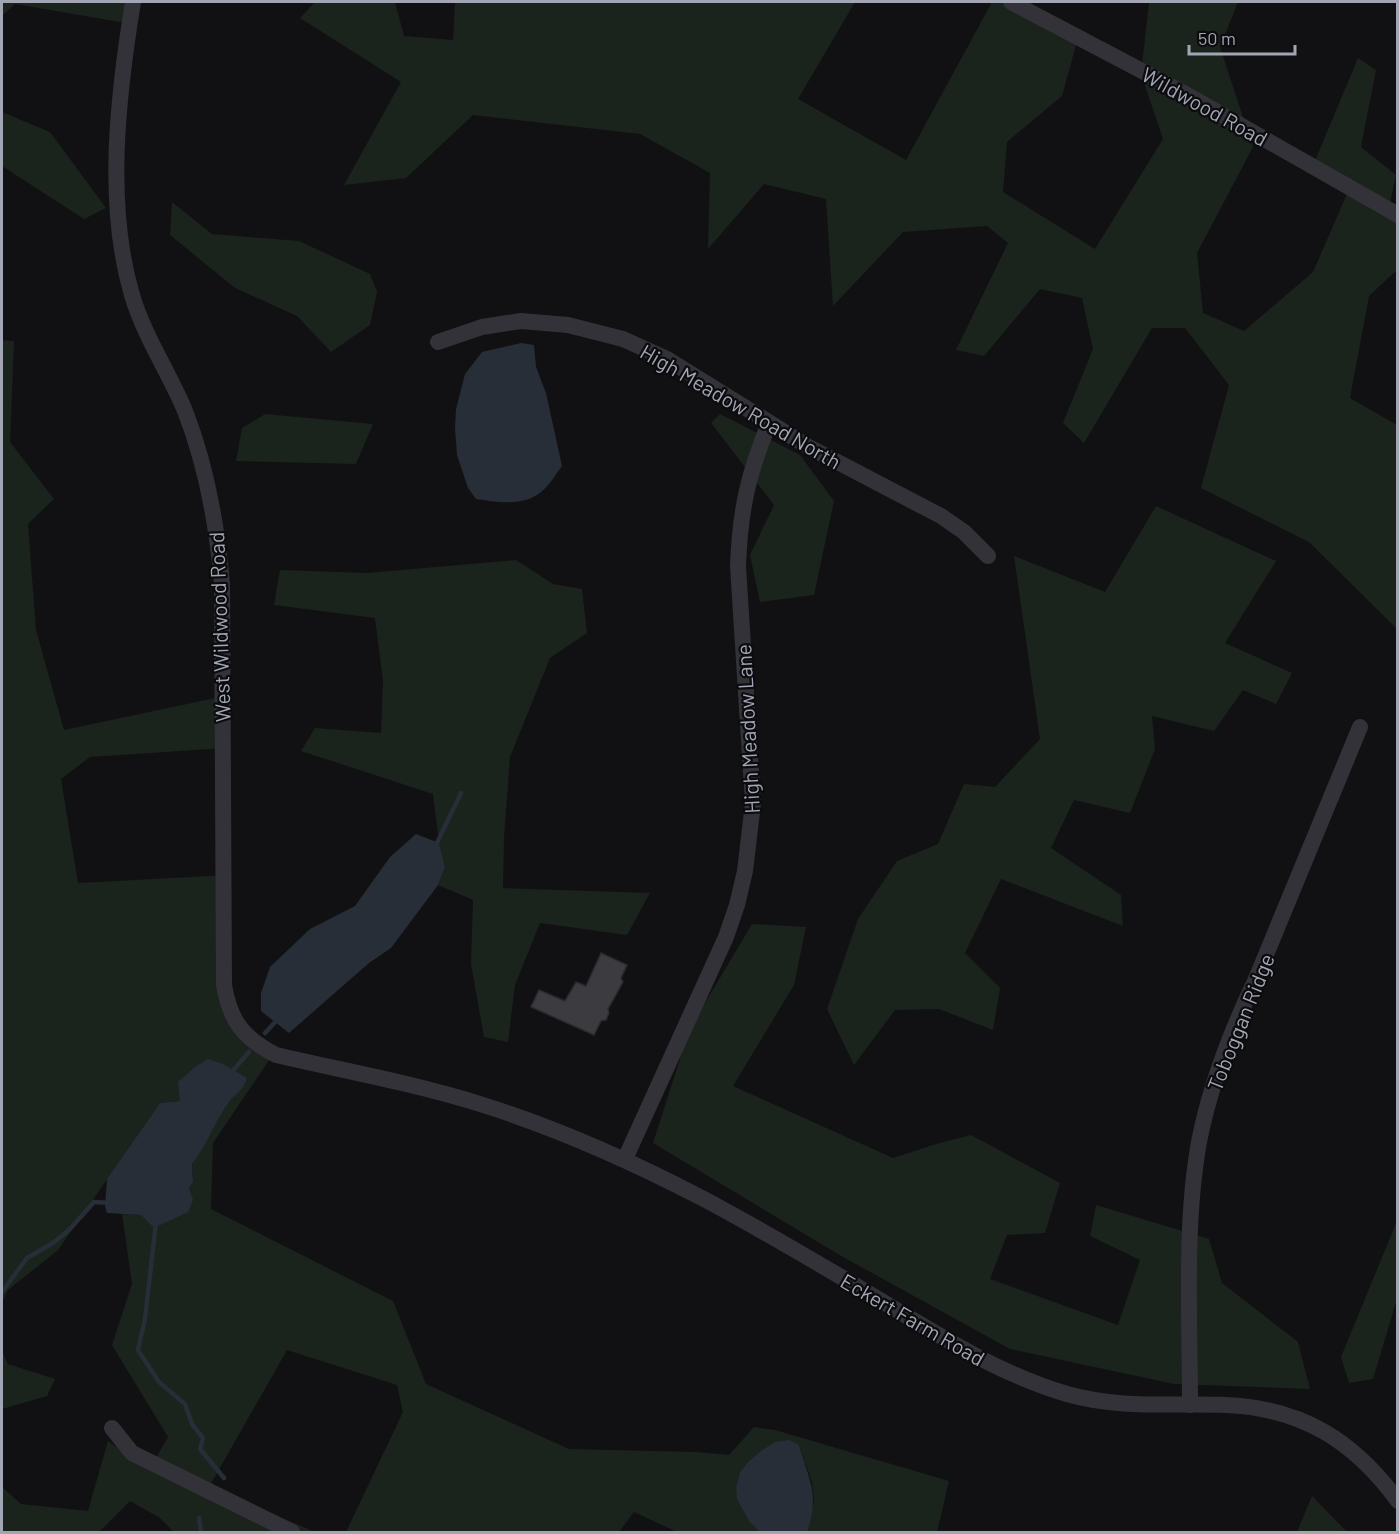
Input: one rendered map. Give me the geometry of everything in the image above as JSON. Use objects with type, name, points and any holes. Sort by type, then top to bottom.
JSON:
[{"type":"street","name":"West Wildwood Road","points":[[133,2],[121,92],[116,195],[118,226],[123,262],[133,297],[146,331],[184,411],[199,453],[211,496],[218,540],[222,584],[224,985],[227,1004],[234,1020],[245,1035],[276,1055],[429,1090]]},
{"type":"street","name":"Wildwood Road","points":[[1011,2],[1182,92],[1398,215]]},
{"type":"street","name":"High Meadow Road North","points":[[438,342],[482,327],[508,322],[535,321],[568,325],[622,339],[667,359],[807,446],[941,516],[964,532],[988,556]]},
{"type":"street","name":"High Meadow Lane","points":[[625,1159],[726,937],[745,871],[751,837],[753,787],[738,566],[739,533],[743,500],[753,463],[769,423]]},
{"type":"street","name":"Toboggan Ridge","points":[[1190,1405],[1191,1220],[1199,1143],[1208,1104],[1222,1058],[1240,1012],[1256,979],[1360,727]]},
{"type":"street","name":"Eckert Farm Road","points":[[429,1090],[535,1122],[625,1159],[777,1239],[970,1353],[1005,1372],[1034,1384],[1071,1395],[1108,1402],[1140,1405],[1236,1406],[1271,1411],[1318,1428],[1362,1458],[1382,1479],[1398,1501]]},
{"type":"street","points":[[112,1428],[132,1454],[292,1533]]},
{"type":"shaded area","points":[[2,2],[137,2],[132,24],[15,4],[2,16]]},
{"type":"shaded area","points":[[315,2],[395,2],[404,36],[453,40],[455,2],[855,2],[798,99],[906,160],[992,2],[1009,2],[1076,45],[1062,96],[1007,142],[1003,192],[1095,249],[1163,139],[1141,74],[1149,2],[1238,2],[1220,47],[1253,147],[1197,253],[1203,313],[1244,331],[1313,272],[1350,187],[1312,168],[1358,58],[1376,70],[1361,147],[1396,175],[1389,208],[1397,213],[1398,269],[1369,296],[1350,398],[1397,425],[1397,629],[1309,542],[1201,488],[1229,385],[1185,328],[1152,328],[1084,443],[1063,423],[1093,349],[1082,298],[1040,289],[984,356],[956,350],[1008,243],[987,226],[903,232],[833,306],[826,199],[764,184],[708,249],[710,173],[640,134],[473,115],[406,178],[344,185],[401,82],[300,18]]},
{"type":"shaded area","points":[[2,112],[50,132],[106,208],[84,219],[2,166]]},
{"type":"shaded area","points":[[172,202],[212,234],[299,241],[370,274],[377,292],[370,325],[331,352],[297,316],[235,288],[170,235]]},
{"type":"shaded area","points":[[2,340],[14,341],[10,442],[54,499],[28,524],[36,630],[64,730],[225,696],[225,748],[90,757],[61,779],[78,883],[229,875],[232,1013],[274,1053],[213,1143],[211,1209],[393,1301],[426,1384],[569,1449],[729,1455],[754,1427],[775,1430],[949,1481],[937,1532],[804,1532],[807,1531],[814,1502],[812,1482],[799,1445],[748,1462],[740,1472],[736,1487],[759,1531],[770,1532],[677,1532],[634,1512],[619,1532],[346,1532],[403,1412],[397,1385],[287,1350],[209,1487],[315,1532],[174,1532],[160,1518],[130,1501],[99,1532],[2,1532],[2,1487],[21,1504],[88,1511],[108,1441],[149,1470],[168,1437],[112,1345],[132,1284],[122,1214],[141,1215],[154,1228],[167,1220],[193,1182],[192,1164],[203,1149],[225,1108],[242,1088],[247,1078],[233,1071],[180,1101],[160,1103],[58,1250],[8,1290],[2,1303]]},
{"type":"shaded area","points":[[521,343],[534,345],[536,367],[546,393],[562,466],[550,483],[534,497],[518,502],[476,499],[468,488],[457,455],[456,409],[465,374],[482,352]]},
{"type":"shaded area","points":[[265,414],[373,424],[356,464],[236,461],[242,428]]},
{"type":"shaded area","points":[[720,414],[800,455],[834,501],[814,595],[760,602],[750,555],[774,505],[711,423]]},
{"type":"shaded area","points":[[1156,506],[1276,561],[1225,643],[1292,673],[1276,704],[1243,690],[1214,731],[1152,716],[1155,749],[1130,813],[1074,800],[1051,848],[1121,895],[1123,926],[1001,879],[965,953],[1000,988],[993,1030],[939,1009],[895,1010],[854,1065],[827,1009],[858,919],[897,861],[938,844],[964,784],[995,787],[1040,739],[1014,556],[1105,592]]},
{"type":"shaded area","points":[[516,560],[553,584],[582,589],[587,633],[550,658],[510,757],[503,888],[650,893],[627,935],[540,923],[515,985],[508,1042],[484,1037],[471,964],[473,900],[438,885],[445,867],[439,843],[433,794],[301,751],[315,728],[381,733],[383,681],[375,618],[274,605],[280,570],[367,573]]},
{"type":"shaded area","points":[[416,834],[439,843],[445,867],[438,885],[391,948],[369,963],[289,1033],[261,1011],[261,993],[270,967],[310,929],[355,906],[390,857]]},
{"type":"shaded area","points":[[752,924],[806,927],[794,985],[733,1086],[893,1158],[971,1135],[1060,1183],[1045,1233],[1007,1235],[990,1279],[1118,1325],[1140,1260],[1090,1236],[1096,1205],[1209,1239],[1222,1283],[1298,1342],[1310,1389],[1174,1384],[1010,1349],[843,1257],[653,1143],[690,1028]]},
{"type":"shaded area","points":[[208,1059],[223,1064],[247,1078],[243,1088],[225,1108],[203,1149],[192,1164],[193,1182],[189,1188],[193,1200],[188,1212],[154,1228],[141,1215],[107,1213],[105,1206],[107,1179],[160,1103],[180,1101],[178,1082]]},
{"type":"shaded area","points":[[1397,1221],[1397,1299],[1373,1379],[1349,1383],[1341,1357]]},
{"type":"shaded area","points":[[2,1351],[8,1364],[55,1379],[47,1396],[2,1409]]},
{"type":"shaded area","points":[[789,1440],[799,1445],[812,1487],[813,1507],[807,1532],[759,1531],[749,1521],[737,1499],[736,1487],[740,1472],[761,1451],[775,1442]]},
{"type":"shaded area","points":[[1312,1496],[1347,1532],[1297,1532]]},
{"type":"building","points":[[601,953],[627,965],[621,978],[623,982],[608,1009],[606,1020],[601,1021],[594,1035],[531,1007],[539,990],[565,1001],[576,982],[586,986]]},
{"type":"waterway","points":[[435,847],[461,793]]},
{"type":"waterway","points":[[265,1033],[278,1019]]},
{"type":"waterway","points":[[229,1075],[249,1052]]},
{"type":"waterway","points":[[2,1292],[27,1258],[53,1243],[69,1230],[94,1202],[111,1203]]},
{"type":"waterway","points":[[156,1222],[145,1319],[138,1350],[159,1382],[185,1404],[192,1424],[203,1438],[200,1449],[224,1478]]},
{"type":"waterway","points":[[199,1518],[201,1532]]}]
